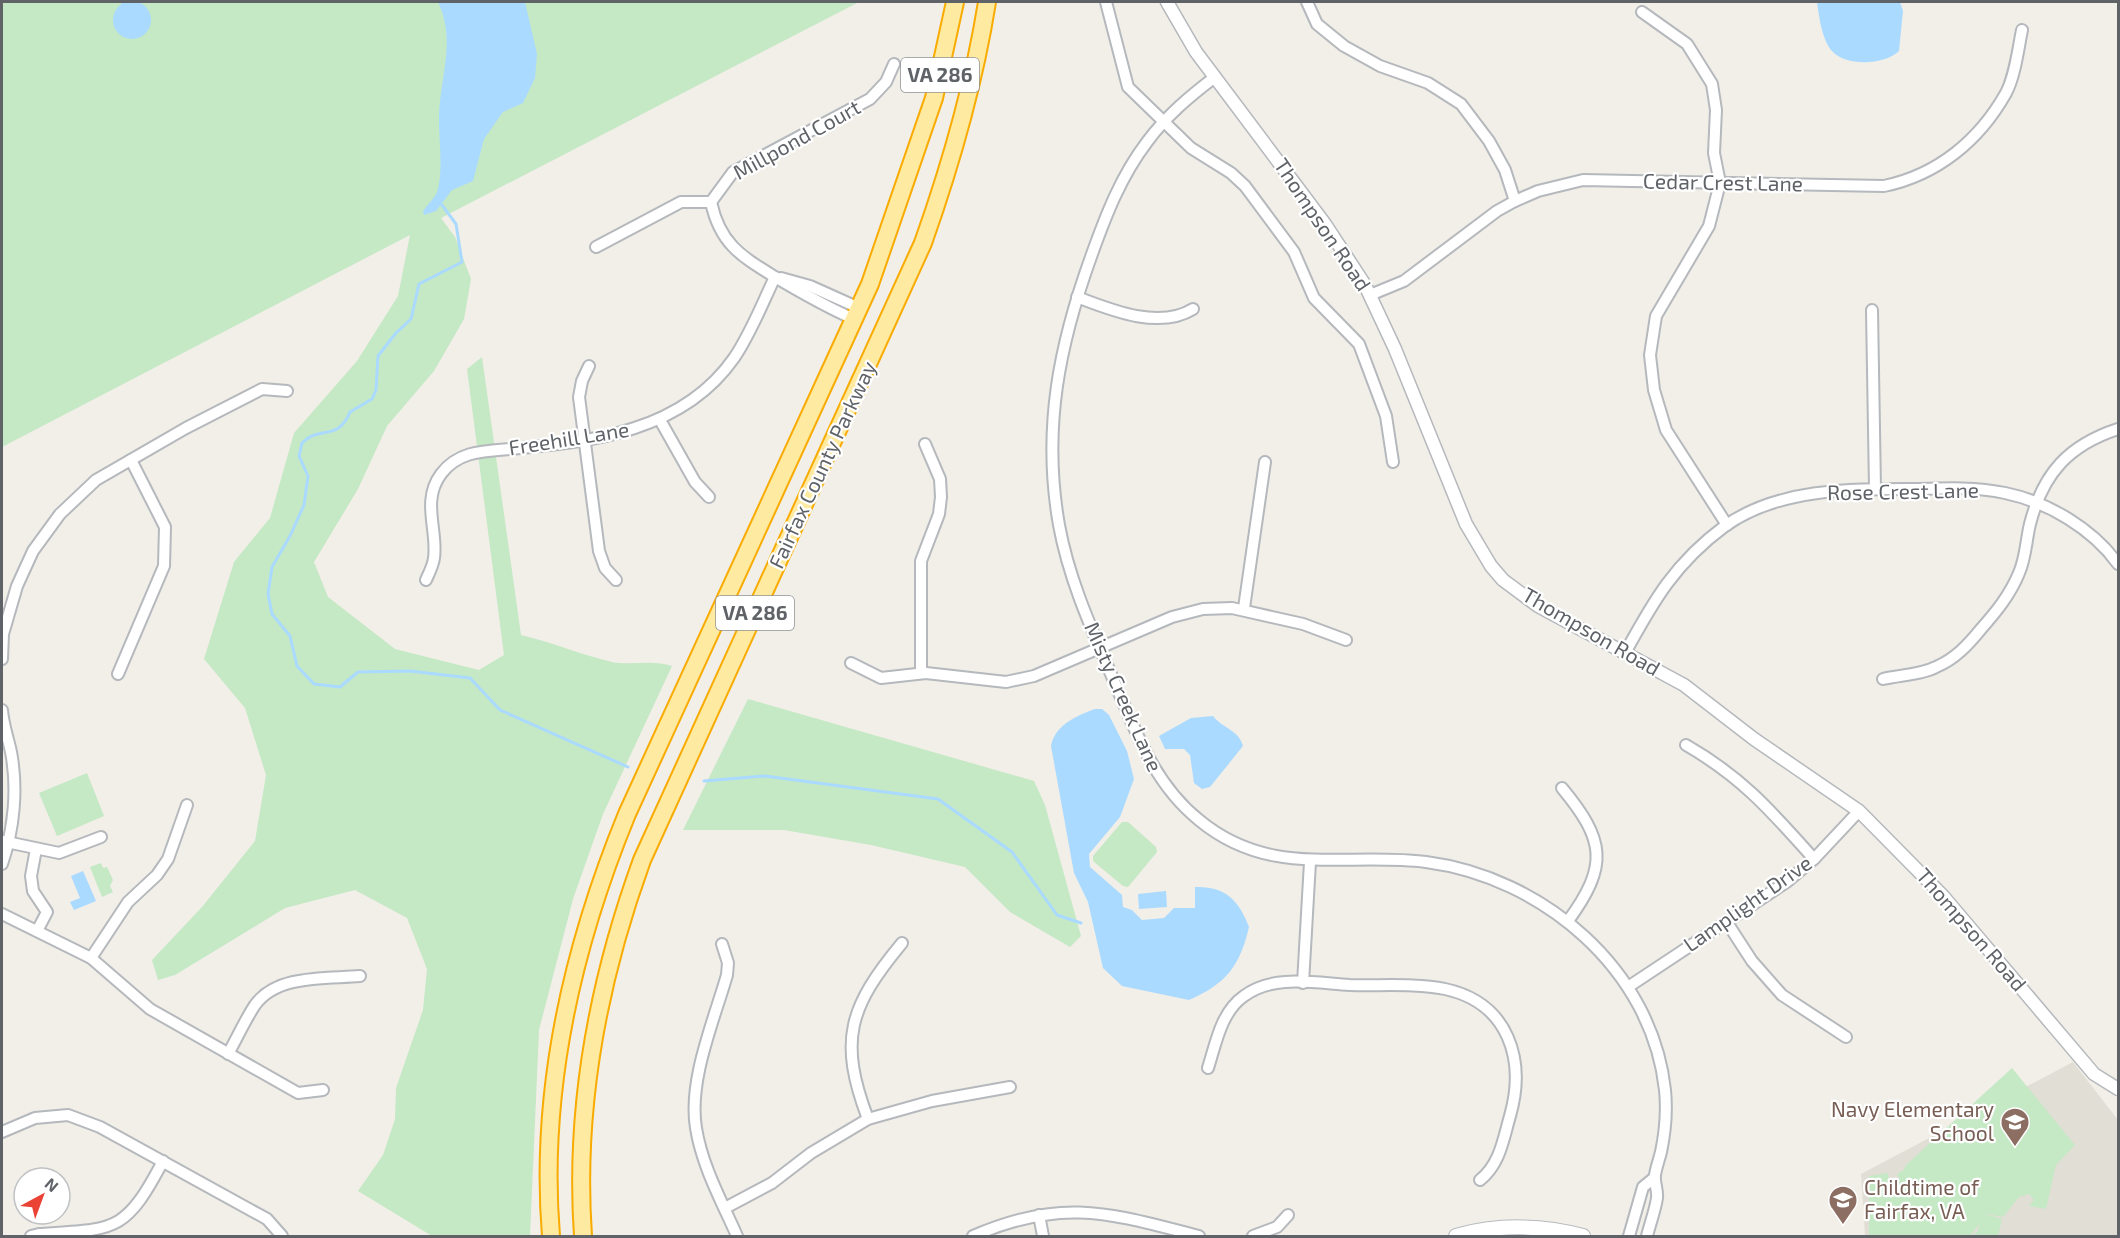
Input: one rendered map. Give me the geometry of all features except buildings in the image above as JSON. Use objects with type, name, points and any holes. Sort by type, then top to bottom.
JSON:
[{"type":"highway","name":"Fairfax County Parkway","points":[[551,1236],[548,1173],[558,1050],[571,982],[593,903],[627,814],[857,314],[891,231],[937,87],[955,2]]},
{"type":"highway","name":"Fairfax County Parkway","points":[[583,1236],[580,1169],[585,1093],[599,1004],[621,920],[642,860],[923,243],[956,143],[987,2]]},
{"type":"main road","points":[[1456,1236],[1486,1230],[1520,1228],[1583,1236]]},
{"type":"street","points":[[1107,2],[1123,76],[1128,87],[1162,123],[1191,148],[1231,173],[1245,186],[1294,252],[1314,298],[1354,337],[1386,416],[1393,462]]},
{"type":"street","name":"Thompson Road","points":[[1167,2],[1196,52],[1325,224],[1370,295],[1390,338],[1466,524],[1491,566],[1503,580],[1538,606],[1692,690],[1754,739],[1859,811],[1943,896],[2094,1074],[2118,1089]]},
{"type":"street","points":[[1307,2],[1317,24],[1344,46],[1380,66],[1428,83],[1461,104],[1489,141],[1505,170],[1515,201]]},
{"type":"street","points":[[1642,12],[1687,44],[1712,84],[1716,110],[1714,153],[1720,183],[1709,226],[1656,316],[1650,355],[1654,390],[1666,430],[1727,525]]},
{"type":"street","name":"Cedar Crest Lane","points":[[1370,295],[1404,281],[1497,211],[1515,201],[1538,191],[1583,180],[1884,186],[1909,181],[1932,170],[1979,132],[2007,92],[2022,30]]},
{"type":"street","name":"Millpond Court","points":[[711,202],[734,172],[870,99],[886,82],[894,64]]},
{"type":"street","name":"Misty Creek Lane","points":[[1215,77],[1192,94],[1162,123],[1131,165],[1116,192],[1077,297],[1056,377],[1052,432],[1053,470],[1059,526],[1071,574],[1100,648],[1153,768],[1181,805],[1201,822],[1232,841],[1264,854],[1310,861],[1398,860],[1450,866],[1499,881],[1534,899],[1568,921],[1592,944],[1628,987],[1655,1043],[1665,1090],[1664,1132],[1654,1178],[1658,1194],[1647,1236]]},
{"type":"street","points":[[596,247],[681,202],[711,202],[719,226],[731,245],[745,259],[775,277],[810,286],[857,314]]},
{"type":"street","name":"Freehill Lane","points":[[426,580],[435,558],[430,505],[435,484],[446,468],[464,456],[478,451],[585,440],[637,429],[660,420],[690,402],[726,369],[752,328],[775,277]]},
{"type":"street","points":[[1077,297],[1126,313],[1164,318],[1175,317],[1193,309]]},
{"type":"street","points":[[1872,310],[1875,489]]},
{"type":"street","points":[[589,366],[582,381],[579,397],[600,560],[616,580]]},
{"type":"street","points":[[2,659],[2,633],[17,586],[29,560],[60,514],[96,480],[186,428],[262,389],[287,391]]},
{"type":"street","points":[[660,420],[695,482],[708,497]]},
{"type":"street","points":[[1882,679],[1934,669],[1966,647],[2009,595],[2020,571],[2037,504],[2045,483],[2055,468],[2079,447],[2098,436],[2118,429]]},
{"type":"street","points":[[921,673],[921,561],[939,514],[941,497],[940,479],[925,444]]},
{"type":"street","points":[[118,674],[164,566],[165,527],[131,460]]},
{"type":"street","points":[[1244,608],[1265,462]]},
{"type":"street","name":"Rose Crest Lane","points":[[1625,653],[1670,577],[1727,525],[1770,504],[1826,491],[1959,488],[2006,493],[2037,504],[2071,521],[2109,551],[2118,564]]},
{"type":"street","points":[[850,663],[881,678],[921,673],[1006,682],[1034,676],[1183,614],[1203,609],[1244,608],[1304,624],[1346,640]]},
{"type":"street","points":[[2,710],[11,754],[15,801],[2,864]]},
{"type":"street","points":[[1686,745],[1715,761],[1750,789],[1814,859]]},
{"type":"street","points":[[1562,788],[1589,822],[1597,854],[1594,877],[1589,891],[1568,921]]},
{"type":"street","points":[[91,958],[123,910],[157,875],[168,859],[187,805]]},
{"type":"street","name":"Lamplight Drive","points":[[1628,987],[1788,881],[1814,859],[1859,811]]},
{"type":"street","points":[[5,842],[59,853],[101,837]]},
{"type":"street","points":[[36,849],[31,876],[33,891],[47,912],[37,931]]},
{"type":"street","points":[[1303,983],[1310,861]]},
{"type":"street","points":[[2,914],[91,958],[150,1009],[298,1093],[323,1090]]},
{"type":"street","points":[[1726,921],[1752,961],[1782,995],[1846,1037]]},
{"type":"street","points":[[868,1119],[852,1072],[852,1031],[856,1012],[869,985],[902,943]]},
{"type":"street","points":[[722,944],[728,963],[727,975],[696,1088],[694,1108],[700,1149],[737,1236]]},
{"type":"street","points":[[228,1054],[256,1003],[273,989],[294,982],[360,976]]},
{"type":"street","points":[[1208,1068],[1225,1018],[1239,999],[1269,984],[1303,983],[1444,989],[1474,1000],[1493,1015],[1510,1041],[1517,1070],[1517,1084],[1498,1158],[1480,1180]]},
{"type":"street","points":[[724,1208],[772,1183],[812,1153],[868,1119],[932,1101],[1010,1088]]},
{"type":"street","points":[[2,1132],[35,1118],[68,1115],[100,1126],[267,1219],[282,1236]]},
{"type":"street","points":[[31,1236],[88,1232],[123,1219],[142,1200],[163,1161]]},
{"type":"street","name":"Misty Creek Lane","points":[[1629,1236],[1643,1187],[1654,1178]]},
{"type":"street","points":[[974,1236],[1004,1223],[1071,1211],[1116,1215],[1199,1236]]},
{"type":"street","points":[[1039,1215],[1043,1236]]},
{"type":"street","points":[[1253,1236],[1277,1227],[1288,1215]]},
{"type":"shaded area","name":"Navy Elementary School","points":[[2073,1062],[2118,1120],[2118,1236],[1865,1236],[1861,1174]]},
{"type":"green space","points":[[2,2],[859,2],[441,218],[455,237],[471,279],[464,319],[434,371],[387,426],[358,489],[314,562],[328,597],[395,649],[479,670],[504,655],[467,369],[482,357],[521,635],[612,662],[657,663],[672,666],[603,814],[573,899],[539,1030],[530,1236],[432,1236],[358,1191],[383,1155],[395,1119],[396,1088],[423,1010],[427,969],[407,918],[355,890],[285,908],[175,975],[158,980],[152,960],[202,907],[255,841],[266,775],[245,708],[204,659],[234,562],[270,518],[294,433],[357,361],[398,296],[410,235],[2,447]]},
{"type":"green space","points":[[748,699],[1034,781],[1045,805],[1081,936],[1070,947],[1010,912],[965,867],[871,845],[784,830],[683,830]]},
{"type":"green space","points":[[87,773],[104,816],[57,836],[39,793]]},
{"type":"green space","points":[[1122,822],[1128,822],[1156,847],[1157,852],[1128,887],[1123,886],[1093,861],[1093,856]]},
{"type":"green space","points":[[101,863],[103,868],[107,867],[113,880],[110,886],[113,892],[102,897],[90,867]]},
{"type":"green space","points":[[2012,1068],[2075,1145],[2056,1165],[2046,1209],[2029,1206],[2034,1200],[2029,1194],[2019,1197],[2003,1217],[1982,1213],[2002,1219],[1998,1236],[1971,1236],[1978,1231],[1979,1224],[1970,1236],[1869,1236],[1869,1176],[1888,1173],[1889,1181],[1900,1181],[1897,1174],[1904,1170],[1906,1165]]},
{"type":"water","points":[[132,1],[145,7],[151,20],[145,33],[132,39],[119,33],[113,20],[119,7]]},
{"type":"water","points":[[438,2],[525,2],[537,54],[535,78],[523,103],[503,112],[484,139],[473,181],[452,190],[436,211],[424,215],[423,212],[437,192],[440,172],[439,120],[447,46],[446,31]]},
{"type":"water","points":[[1817,2],[1900,2],[1903,11],[1899,51],[1885,59],[1866,62],[1846,60],[1838,56],[1826,41]]},
{"type":"water","points":[[1095,709],[1102,709],[1109,715],[1127,751],[1134,779],[1120,817],[1089,854],[1090,867],[1122,895],[1123,907],[1132,910],[1142,920],[1164,918],[1174,908],[1195,908],[1195,887],[1206,887],[1223,892],[1230,897],[1241,909],[1249,927],[1241,953],[1230,972],[1213,987],[1189,1000],[1122,986],[1103,968],[1088,902],[1074,873],[1051,746],[1057,732],[1067,722]]},
{"type":"water","points":[[1213,716],[1238,736],[1243,746],[1210,787],[1202,789],[1194,783],[1190,755],[1184,749],[1165,749],[1159,736],[1191,718]]},
{"type":"water","points":[[83,871],[96,901],[74,910],[70,902],[80,898],[71,876]]},
{"type":"water","points":[[1166,891],[1167,907],[1139,909],[1138,894]]},
{"type":"waterway","points":[[442,205],[456,224],[462,262],[419,284],[411,319],[396,333],[378,356],[376,390],[372,399],[350,412],[340,427],[315,435],[302,443],[299,456],[308,476],[304,505],[272,567],[268,594],[272,614],[290,636],[297,666],[314,684],[340,687],[358,672],[410,671],[470,678],[500,710],[628,767]]},
{"type":"waterway","points":[[704,781],[765,776],[938,799],[1012,852],[1057,915],[1081,923]]},
{"type":"place","name":"Navy Elementary School","points":[[2015,1148]]},
{"type":"place","name":"Childtime of Fairfax, VA","points":[[1843,1226]]}]
